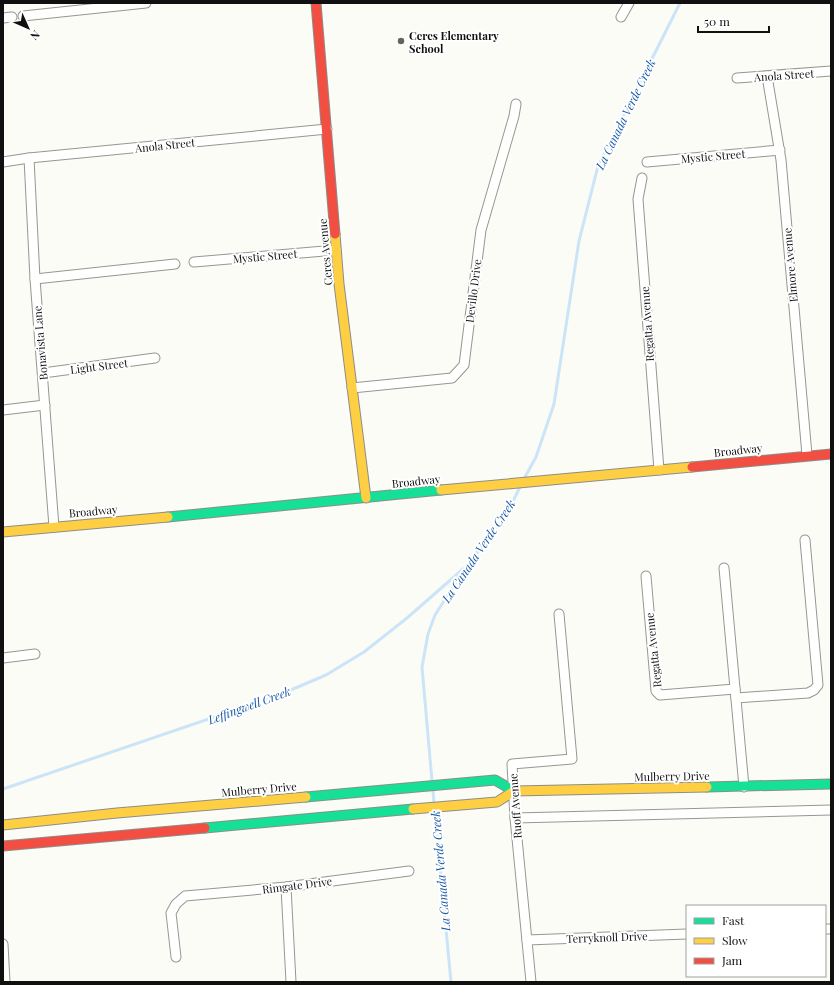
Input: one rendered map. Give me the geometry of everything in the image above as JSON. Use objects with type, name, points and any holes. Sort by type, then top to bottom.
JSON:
[{"type":"main road","name":"Ceres Avenue","points":[[316,3],[339,284],[366,498]]},
{"type":"main road","name":"Broadway","points":[[3,532],[366,498],[508,483],[831,454]]},
{"type":"main road","name":"Mulberry Drive","points":[[3,824],[495,780],[514,791],[831,784]]},
{"type":"main road","points":[[3,846],[65,836],[497,802],[514,791]]},
{"type":"main road","points":[[118,822],[148,811]]},
{"type":"main road","points":[[76,826],[106,824]]},
{"type":"street","points":[[23,16],[146,3]]},
{"type":"street","points":[[621,17],[629,3]]},
{"type":"street","name":"Anola Street","points":[[736,78],[831,71]]},
{"type":"street","name":"Elmore Avenue","points":[[767,76],[780,150],[807,455]]},
{"type":"street","name":"Devillo Drive","points":[[352,388],[452,378],[464,364],[481,230],[514,116],[516,104]]},
{"type":"street","name":"Anola Street","points":[[3,162],[29,158],[327,130]]},
{"type":"street","name":"Mystic Street","points":[[647,162],[780,150]]},
{"type":"street","name":"Bonavista Lane","points":[[29,158],[35,279],[54,527]]},
{"type":"street","name":"Regatta Avenue","points":[[642,178],[638,199],[659,470]]},
{"type":"street","name":"Mystic Street","points":[[194,262],[336,250]]},
{"type":"street","points":[[35,279],[175,264]]},
{"type":"street","name":"Light Street","points":[[43,373],[155,358]]},
{"type":"street","points":[[3,410],[45,405]]},
{"type":"street","name":"Regatta Avenue","points":[[646,576],[656,691],[660,695],[808,692],[814,690],[818,685],[805,540]]},
{"type":"street","points":[[724,568],[744,787]]},
{"type":"street","name":"Ruoff Avenue","points":[[531,982],[515,818],[512,764],[572,759],[559,614]]},
{"type":"street","points":[[3,658],[35,654]]},
{"type":"street","points":[[515,818],[831,810]]},
{"type":"street","name":"Rimgate Drive","points":[[176,957],[171,913],[176,904],[185,896],[286,887],[409,871]]},
{"type":"street","points":[[286,887],[291,982]]},
{"type":"street","name":"Terryknoll Drive","points":[[527,940],[686,934]]},
{"type":"street","points":[[3,944],[5,982]]},
{"type":"waterway","name":"La Canada Verde Creek","points":[[525,477],[536,457],[554,404],[579,241],[598,166],[680,3]]},
{"type":"waterway","name":"La Canada Verde Creek","points":[[432,781],[422,667],[428,634],[435,615],[466,567],[507,513],[521,485]]},
{"type":"waterway","name":"Leffingwell Creek","points":[[3,789],[279,695],[326,675],[364,652],[407,618],[463,569]]},
{"type":"waterway","name":"La Canada Verde Creek","points":[[433,791],[434,803]]},
{"type":"waterway","name":"La Canada Verde Creek","points":[[435,813],[451,982]]},
{"type":"traffic: fast","points":[[168,517],[441,490]]},
{"type":"traffic: fast","points":[[306,797],[495,780],[514,791]]},
{"type":"traffic: fast","points":[[707,787],[831,784]]},
{"type":"traffic: fast","points":[[205,828],[413,809]]},
{"type":"traffic: slow","points":[[335,234],[339,284],[366,498]]},
{"type":"traffic: slow","points":[[441,490],[692,467]]},
{"type":"traffic: slow","points":[[3,532],[168,517]]},
{"type":"traffic: slow","points":[[413,809],[497,802],[514,791],[707,787]]},
{"type":"traffic: slow","points":[[3,825],[117,813],[306,797]]},
{"type":"traffic: jam","points":[[316,3],[335,234]]},
{"type":"traffic: jam","points":[[692,467],[831,454]]},
{"type":"traffic: jam","points":[[3,846],[205,828]]},
{"type":"place","name":"Ceres Elementary School","points":[[401,41]]}]
